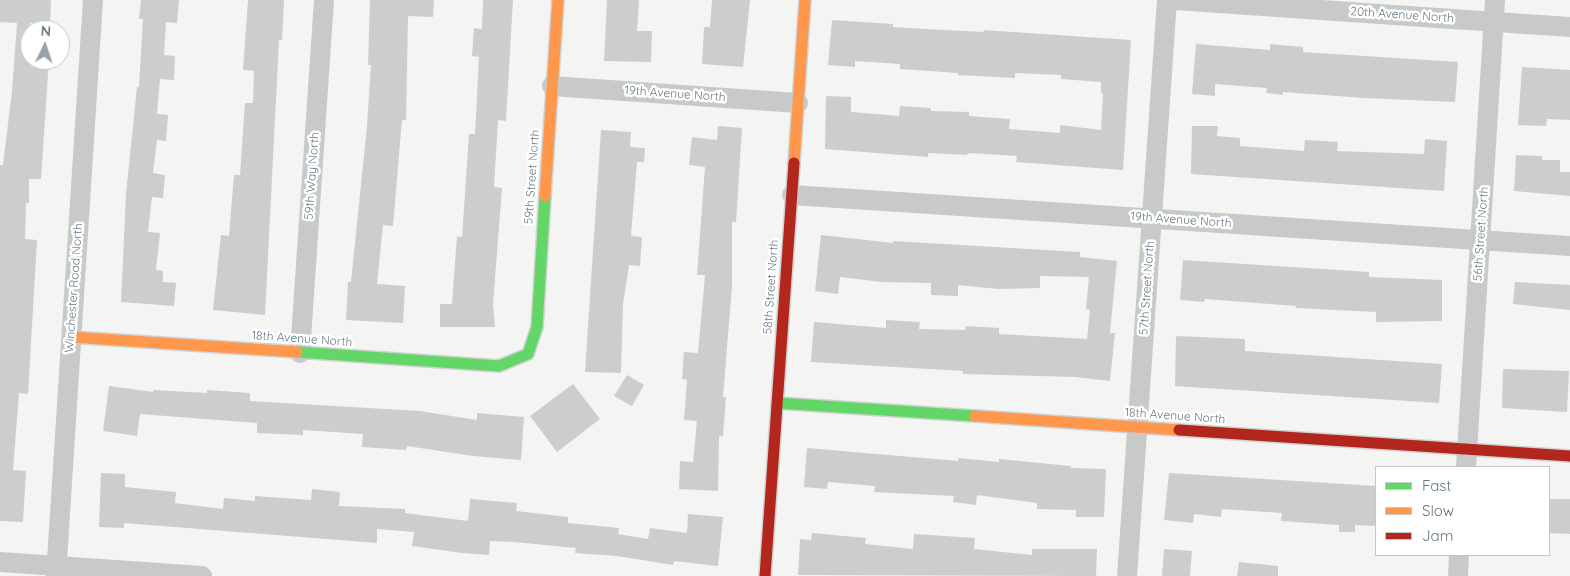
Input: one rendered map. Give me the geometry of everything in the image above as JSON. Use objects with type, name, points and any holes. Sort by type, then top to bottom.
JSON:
[{"type":"street","name":"Winchester Road North","points":[[56,571],[93,0]]},
{"type":"street","name":"59th Way North","points":[[300,353],[324,0]]},
{"type":"street","name":"59th Street North","points":[[528,354],[537,327],[558,0]]},
{"type":"street","name":"58th Street North","points":[[765,576],[805,0]]},
{"type":"street","name":"57th Street North","points":[[1127,576],[1167,0]]},
{"type":"street","name":"20th Avenue North","points":[[1175,0],[1570,27]]},
{"type":"street","name":"56th Street North","points":[[1466,458],[1496,0]]},
{"type":"street","name":"19th Avenue North","points":[[552,86],[798,103]]},
{"type":"street","name":"19th Avenue North","points":[[792,195],[1570,246]]},
{"type":"street","name":"18th Avenue North","points":[[71,337],[499,366],[528,354]]},
{"type":"street","name":"18th Avenue North","points":[[777,402],[1137,427],[1466,458],[1570,456]]},
{"type":"street","points":[[1458,576],[1459,556]]},
{"type":"street","points":[[0,562],[56,571],[202,576]]},
{"type":"building","points":[[0,0],[51,0],[50,20],[20,20],[20,70],[48,70],[41,179],[29,179],[29,203],[26,203],[25,239],[37,240],[28,394],[19,393],[13,470],[26,471],[23,522],[0,521],[0,165],[3,165],[12,91],[17,23],[0,22]]},
{"type":"building","points":[[141,0],[179,0],[177,23],[166,22],[164,55],[175,56],[174,80],[160,79],[157,114],[168,115],[166,141],[157,140],[153,173],[165,175],[163,198],[152,197],[148,232],[160,233],[156,270],[163,271],[163,282],[176,283],[174,306],[121,302],[126,194],[137,87],[139,87],[143,19],[139,19]]},
{"type":"building","points":[[248,0],[284,0],[282,40],[279,40],[265,315],[213,310],[221,235],[229,236],[234,175],[240,175],[245,103],[253,103],[254,71],[243,70]]},
{"type":"building","points":[[370,0],[434,0],[433,17],[408,16],[406,120],[402,120],[393,226],[383,225],[377,284],[405,286],[403,323],[346,320],[348,282],[351,282],[367,126],[371,65],[368,65]]},
{"type":"building","points":[[483,0],[513,0],[506,121],[498,120],[494,187],[502,188],[493,304],[495,327],[440,327],[440,304],[452,304],[457,236],[462,237],[469,134],[475,134],[479,57],[472,56],[474,28],[482,29]]},
{"type":"building","points":[[607,0],[639,0],[637,31],[652,31],[651,62],[604,61]]},
{"type":"building","points":[[712,0],[750,0],[743,67],[702,64],[704,27],[710,27]]},
{"type":"building","points":[[832,20],[893,24],[893,27],[984,32],[984,30],[1131,40],[1123,170],[1016,162],[1017,156],[928,153],[928,157],[825,149],[826,96],[851,97],[851,112],[899,116],[900,106],[931,108],[931,111],[969,112],[969,116],[1010,119],[1009,129],[1060,133],[1060,125],[1101,130],[1103,93],[1101,93],[1101,82],[1061,79],[1061,75],[1015,73],[1015,78],[958,75],[958,73],[900,69],[900,64],[855,61],[855,67],[828,65]]},
{"type":"building","points":[[1196,44],[1270,50],[1270,44],[1303,47],[1303,52],[1458,62],[1455,102],[1283,92],[1283,95],[1266,93],[1267,88],[1215,84],[1215,96],[1192,94]]},
{"type":"building","points":[[1522,67],[1570,70],[1570,120],[1547,119],[1546,126],[1518,125]]},
{"type":"building","points":[[718,126],[742,128],[736,222],[732,222],[732,286],[723,397],[726,397],[723,436],[719,436],[718,491],[679,489],[680,461],[693,462],[697,421],[684,420],[687,380],[682,379],[684,352],[698,353],[705,275],[697,275],[705,167],[689,165],[692,137],[717,140]]},
{"type":"building","points":[[1192,126],[1218,126],[1217,136],[1240,138],[1240,146],[1304,151],[1305,140],[1338,142],[1337,151],[1424,154],[1425,139],[1447,141],[1444,191],[1191,174]]},
{"type":"building","points":[[601,130],[631,132],[630,147],[645,148],[644,162],[637,162],[631,236],[642,237],[640,266],[629,265],[623,304],[621,373],[585,372]]},
{"type":"building","points":[[1516,155],[1542,156],[1542,160],[1560,160],[1560,172],[1570,172],[1570,196],[1514,191]]},
{"type":"building","points":[[821,235],[893,243],[893,241],[1080,252],[1080,257],[1117,261],[1110,333],[1115,333],[1110,381],[1076,377],[963,374],[963,371],[811,362],[814,322],[886,328],[886,320],[920,322],[919,329],[965,330],[966,326],[999,328],[999,334],[1087,339],[1090,310],[1086,309],[1089,277],[1040,276],[1040,288],[998,289],[958,285],[958,296],[931,295],[931,283],[881,282],[840,277],[838,294],[815,291]]},
{"type":"building","points":[[1183,260],[1369,272],[1369,277],[1442,280],[1442,321],[1376,322],[1376,312],[1296,308],[1296,306],[1205,299],[1204,302],[1180,300]]},
{"type":"building","points":[[1515,282],[1570,285],[1570,310],[1513,304]]},
{"type":"building","points":[[1176,336],[1245,339],[1245,351],[1442,364],[1439,403],[1175,386]]},
{"type":"building","points":[[1503,369],[1569,371],[1567,412],[1502,408]]},
{"type":"building","points":[[627,375],[644,385],[632,406],[614,396]]},
{"type":"building","points":[[573,384],[600,419],[557,452],[530,416]]},
{"type":"building","points":[[109,386],[153,392],[153,390],[207,393],[207,390],[250,393],[250,401],[420,411],[477,420],[477,413],[524,417],[521,460],[473,456],[407,446],[406,450],[362,447],[363,434],[303,430],[303,435],[257,433],[257,423],[140,414],[137,436],[103,431]]},
{"type":"building","points":[[807,448],[958,461],[958,458],[999,462],[999,459],[1071,466],[1071,468],[1106,469],[1104,517],[1076,517],[1076,510],[1037,509],[1037,503],[977,495],[976,505],[953,502],[954,496],[874,492],[875,486],[828,482],[827,489],[804,487]]},
{"type":"building","points":[[101,473],[125,474],[125,487],[176,492],[175,503],[223,509],[224,498],[255,501],[255,496],[311,500],[312,489],[340,492],[339,506],[405,509],[405,513],[468,521],[470,499],[517,503],[516,511],[568,517],[568,523],[619,528],[618,534],[648,539],[650,528],[687,533],[688,514],[723,517],[718,566],[674,561],[673,565],[617,556],[575,553],[576,548],[514,542],[490,541],[489,555],[462,553],[412,546],[414,532],[377,529],[377,543],[124,523],[124,528],[99,527]]},
{"type":"building","points":[[1169,473],[1375,486],[1375,526],[1355,525],[1355,532],[1339,532],[1339,525],[1281,521],[1282,513],[1222,509],[1221,517],[1194,514],[1193,523],[1164,520]]},
{"type":"building","points":[[1550,499],[1570,499],[1570,534],[1550,533]]},
{"type":"building","points":[[812,533],[866,538],[865,544],[913,549],[914,534],[975,538],[974,549],[1032,555],[1032,549],[1097,549],[1096,576],[798,575],[800,539],[811,540]]},
{"type":"building","points":[[1164,549],[1192,551],[1190,576],[1162,576]]},
{"type":"building","points":[[1239,562],[1278,566],[1278,576],[1237,576]]},
{"type":"traffic: fast","points":[[297,352],[499,366],[528,354],[537,327],[545,196]]},
{"type":"traffic: fast","points":[[777,403],[975,416]]},
{"type":"traffic: slow","points":[[545,196],[558,0]]},
{"type":"traffic: slow","points":[[794,163],[805,0]]},
{"type":"traffic: slow","points":[[71,337],[297,352]]},
{"type":"traffic: slow","points":[[975,416],[1179,430]]},
{"type":"traffic: jam","points":[[765,576],[794,163]]},
{"type":"traffic: jam","points":[[1179,430],[1570,456]]}]
